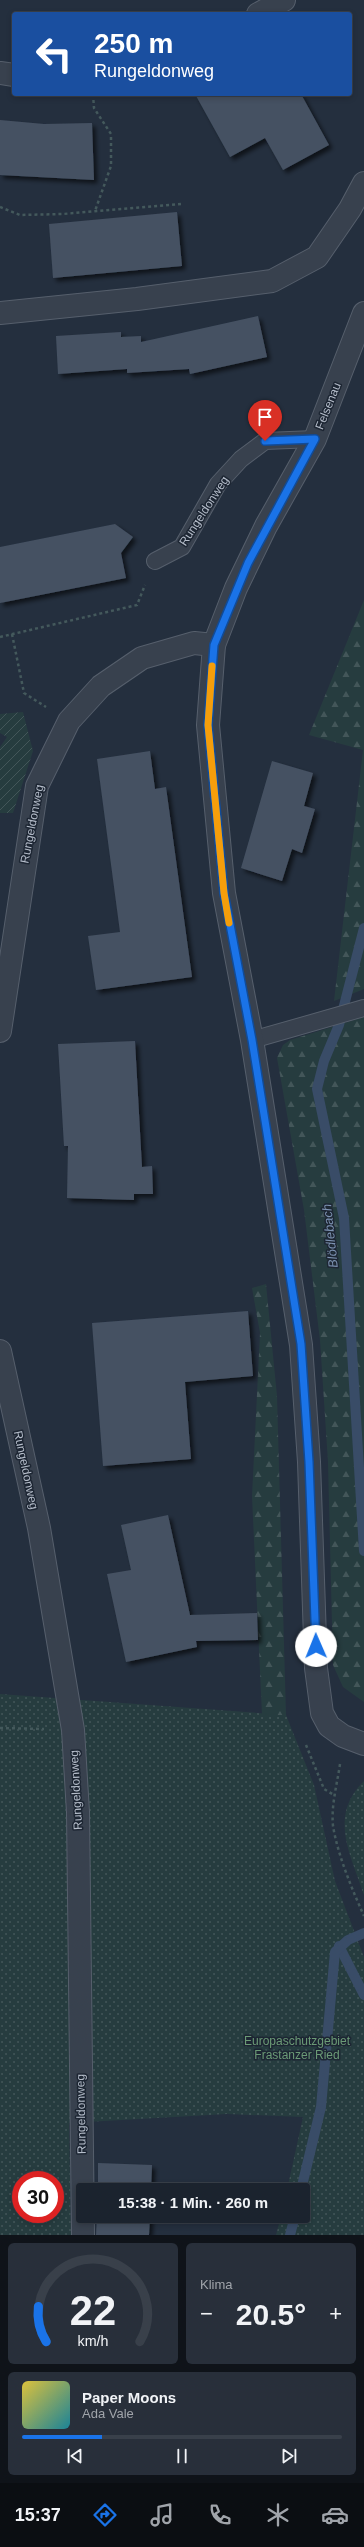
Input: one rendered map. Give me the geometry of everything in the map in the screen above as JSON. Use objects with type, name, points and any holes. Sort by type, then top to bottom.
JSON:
[{"type":"street","points":[[262,12],[284,0]]},
{"type":"street","points":[[0,73],[12,75]]},
{"type":"street","points":[[0,313],[137,299],[272,281],[317,257],[350,209],[364,183]]},
{"type":"street","name":"Felsenau","points":[[364,313],[315,439],[259,539],[236,588],[214,645],[208,725],[224,893],[252,1040],[301,1344],[309,1462],[316,1668],[322,1713],[329,1726],[343,1736],[364,1744]]},
{"type":"street","name":"Rungeldonweg","points":[[0,1031],[37,786],[69,721],[101,686],[142,658],[194,643],[214,645]]},
{"type":"street","name":"Rungeldonweg","points":[[0,1351],[39,1528],[73,1730],[78,1812],[83,2235]]},
{"type":"lane","name":"Rungeldonweg","points":[[156,561],[182,547],[218,484],[241,459],[265,441],[315,439]]},
{"type":"lane","points":[[252,1040],[364,1008]]},
{"type":"path","points":[[94,96],[94,108],[111,134],[111,166],[95,211]]},
{"type":"path","points":[[0,207],[20,215],[181,204]]},
{"type":"path","points":[[0,637],[137,605],[156,561]]},
{"type":"path","points":[[12,634],[24,693],[69,721]]},
{"type":"path","points":[[0,1728],[73,1730]]},
{"type":"path","points":[[343,1736],[334,1795],[333,1825],[364,1916]]},
{"type":"path","points":[[303,1738],[324,1789],[334,1795]]},
{"type":"green space","points":[[364,600],[364,989],[334,1001],[363,750],[309,735]]},
{"type":"green space","points":[[23,712],[33,751],[13,813],[0,813],[0,747],[7,737],[0,733],[0,714]]},
{"type":"green space","points":[[364,1017],[364,1702],[343,1687],[333,1665],[328,1462],[320,1340],[304,1210],[277,1058],[283,1045],[290,1040]]},
{"type":"green space","points":[[266,1284],[277,1396],[286,1715],[262,1715],[252,1496],[260,1333],[252,1288]]},
{"type":"green space","name":"Europaschutzgebiet Frastanzer Ried","points":[[0,1694],[286,1715],[314,1785],[335,1881],[364,1957],[364,2235],[276,2235],[279,2223],[310,2223],[310,2183],[289,2183],[303,2117],[227,2114],[69,2123],[71,2235],[0,2235]]},
{"type":"green space","points":[[364,1781],[364,1895],[349,1850],[345,1822],[347,1808],[353,1794]]},
{"type":"building","points":[[196,96],[302,96],[329,145],[283,170],[265,138],[230,157]]},
{"type":"building","points":[[0,120],[44,124],[92,123],[94,180],[0,175]]},
{"type":"building","points":[[177,212],[182,266],[53,278],[49,224]]},
{"type":"building","points":[[258,316],[267,357],[190,374],[189,369],[127,373],[127,369],[58,374],[56,336],[121,332],[121,337],[141,336],[141,342]]},
{"type":"building","points":[[115,524],[133,537],[121,553],[126,578],[0,603],[0,547]]},
{"type":"building","points":[[150,751],[155,789],[166,787],[192,977],[96,990],[88,936],[120,932],[97,759]]},
{"type":"building","points":[[272,761],[313,773],[304,806],[315,809],[302,853],[292,849],[282,881],[241,868]]},
{"type":"building","points":[[135,1041],[142,1167],[152,1166],[153,1194],[134,1194],[134,1200],[67,1198],[68,1146],[64,1146],[58,1044]]},
{"type":"building","points":[[248,1311],[253,1376],[185,1382],[191,1459],[103,1466],[92,1323]]},
{"type":"building","points":[[168,1515],[190,1615],[257,1613],[258,1640],[196,1641],[197,1647],[126,1662],[107,1574],[131,1570],[121,1525]]},
{"type":"building","points":[[98,2163],[152,2165],[151,2183],[98,2183]]},
{"type":"building","points":[[97,2223],[150,2223],[149,2235],[96,2235]]},
{"type":"waterway","name":"Blödlebach","points":[[364,928],[339,1025],[324,1061],[317,1089],[344,1218],[364,1551]]},
{"type":"waterway","points":[[303,2183],[321,2107],[335,1952],[348,1940],[364,1933]]},
{"type":"waterway","points":[[339,1946],[364,1995]]},
{"type":"waterway","points":[[290,2235],[293,2223]]},
{"type":"slow traffic","points":[[212,666],[208,725],[224,893],[229,923]]},
{"type":"route","points":[[265,441],[315,439],[266,526],[236,588],[214,645],[208,725],[224,893],[252,1040],[292,1280],[301,1344],[309,1462],[316,1646]]}]
